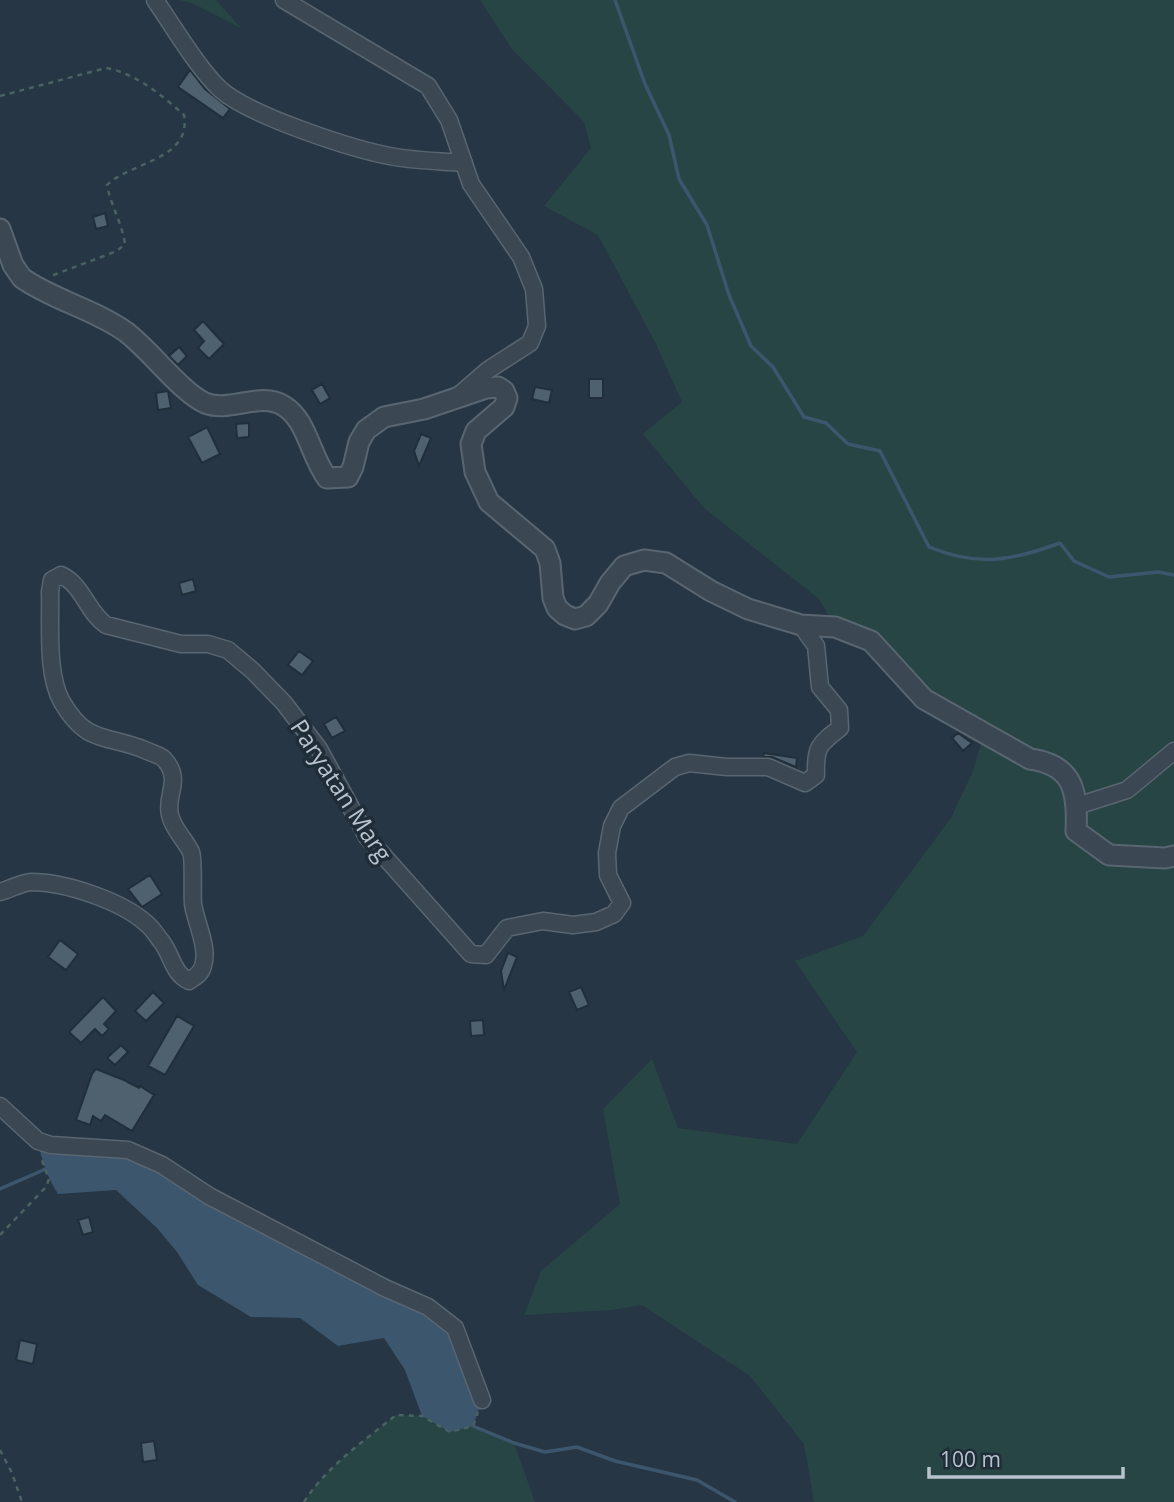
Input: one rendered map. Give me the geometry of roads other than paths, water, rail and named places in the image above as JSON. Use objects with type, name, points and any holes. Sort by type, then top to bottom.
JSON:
[{"type":"street","points":[[155,0],[221,90],[244,106],[338,141],[394,157],[464,163]]},
{"type":"street","points":[[284,0],[428,86],[449,120],[471,184],[520,257],[534,289],[537,326],[530,343],[488,370],[457,397]]},
{"type":"street","points":[[0,229],[13,265],[22,278],[124,331],[155,357],[188,391],[204,402],[218,407],[267,401],[282,405],[299,419],[316,463],[327,478],[348,477],[359,442],[366,430],[384,416],[424,408],[486,388],[498,387],[504,391],[507,398],[504,407],[476,431],[471,444],[475,472],[489,502],[545,549],[550,563],[553,598],[557,608],[565,615],[575,619],[586,616],[598,604],[624,566],[644,560],[666,563],[711,591],[748,609],[802,625],[835,627],[871,641],[924,699],[1030,759],[1049,762],[1070,779],[1077,806],[1076,831],[1109,855],[1165,858],[1174,856]]},
{"type":"street","name":"Paryatan Marg","points":[[0,892],[28,882],[54,884],[111,901],[147,924],[165,945],[174,967],[183,978],[189,981],[198,976],[203,967],[204,946],[195,920],[191,886],[192,854],[175,828],[169,812],[175,778],[163,758],[137,747],[96,738],[73,721],[60,698],[53,671],[50,592],[52,580],[61,575],[73,581],[99,620],[106,625],[180,644],[208,644],[228,650],[253,671],[284,703],[319,749],[367,837],[471,954],[486,955],[507,928],[543,921],[573,925],[596,922],[614,914],[622,903],[608,874],[607,853],[612,827],[621,808],[675,767],[690,763],[768,767],[805,783],[816,775],[816,755],[821,745],[840,728],[839,710],[820,687],[816,646],[802,625]]},
{"type":"street","points":[[1077,806],[1127,790],[1174,751]]},
{"type":"street","points":[[0,1106],[38,1141],[51,1145],[128,1150],[162,1165],[209,1196],[385,1288],[428,1307],[456,1328],[482,1400]]},
{"type":"water","points":[[38,1141],[128,1150],[455,1328],[482,1400],[473,1426],[450,1432],[422,1416],[405,1370],[384,1338],[338,1346],[300,1318],[251,1317],[198,1285],[177,1252],[157,1228],[116,1190],[58,1194],[45,1169]]},
{"type":"waterway","points":[[615,0],[645,84],[669,135],[679,179],[707,225],[729,295],[751,346],[773,367],[804,417],[826,423],[848,444],[880,451],[929,547],[963,557],[994,559],[1026,554],[1060,543],[1074,561],[1109,577],[1158,572],[1174,575]]},
{"type":"waterway","points":[[0,1189],[48,1168]]},
{"type":"waterway","points":[[471,1423],[514,1443],[545,1452],[577,1447],[615,1461],[697,1480],[735,1502]]}]
